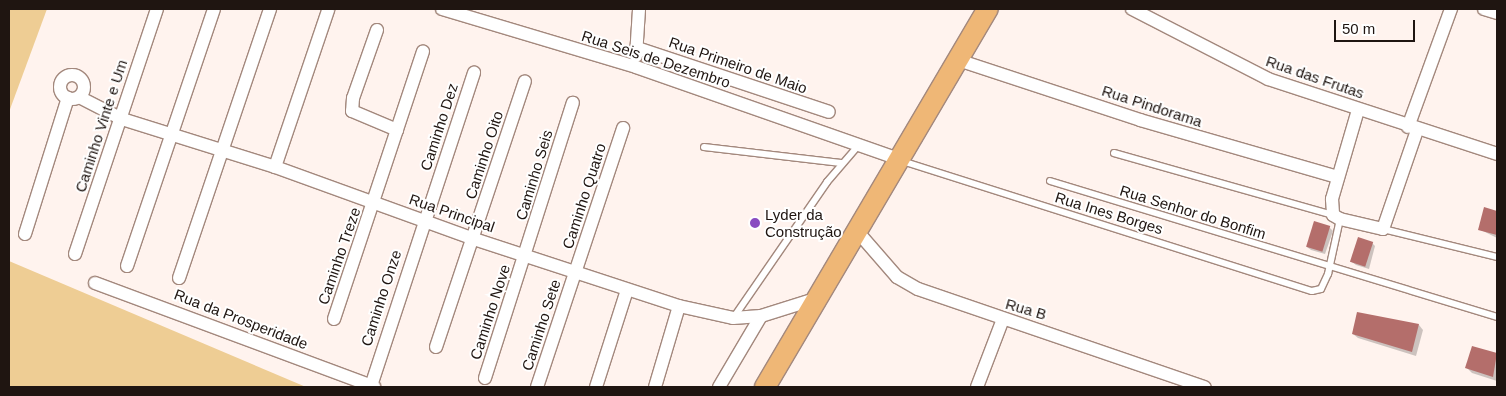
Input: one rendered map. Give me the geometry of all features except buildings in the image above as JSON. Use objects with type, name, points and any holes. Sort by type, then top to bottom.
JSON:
[{"type":"main road","points":[[765,387],[821,297],[898,160],[988,9]]},
{"type":"street","name":"Caminho Vinte e Um","points":[[75,254],[122,119],[157,9]]},
{"type":"street","points":[[127,266],[214,9]]},
{"type":"street","points":[[179,278],[270,9]]},
{"type":"street","name":"Rua Seis de Dezembro","points":[[442,9],[636,67],[898,160]]},
{"type":"street","points":[[636,67],[639,9]]},
{"type":"street","name":"Rua das Frutas","points":[[1132,9],[1268,79],[1497,154]]},
{"type":"street","points":[[1358,110],[1332,200],[1337,217],[1383,229],[1451,9]]},
{"type":"street","points":[[1484,9],[1497,13]]},
{"type":"street","points":[[274,167],[328,10]]},
{"type":"street","points":[[377,30],[353,98],[352,111],[397,130]]},
{"type":"street","name":"Rua Primeiro de Maio","points":[[637,48],[829,112]]},
{"type":"street","name":"Caminho Treze","points":[[334,319],[423,51]]},
{"type":"street","name":"Rua Pindorama","points":[[958,60],[1166,128],[1338,178]]},
{"type":"street","name":"Caminho Dez","points":[[424,221],[474,72]]},
{"type":"street","name":"Caminho Oito","points":[[436,347],[474,239],[525,81]]},
{"type":"street","name":"Rua Principal","points":[[24,234],[73,98],[122,119],[172,133],[274,167],[474,239],[679,306],[733,318],[761,316],[821,297]]},
{"type":"street","name":"Caminho Seis","points":[[526,256],[574,103]]},
{"type":"street","name":"Caminho Quatro","points":[[575,273],[624,128]]},
{"type":"street","name":"Caminho Onze","points":[[372,387],[424,221]]},
{"type":"street","name":"Rua B","points":[[857,231],[898,277],[918,289],[1004,320],[1205,387]]},
{"type":"street","name":"Caminho Nove","points":[[486,378],[526,256]]},
{"type":"street","name":"Caminho Sete","points":[[538,387],[575,273]]},
{"type":"street","name":"Rua da Prosperidade","points":[[95,283],[372,387]]},
{"type":"street","points":[[596,387],[627,290]]},
{"type":"street","points":[[655,387],[679,306]]},
{"type":"street","points":[[719,387],[761,316]]},
{"type":"street","points":[[977,387],[1004,320]]},
{"type":"lane","points":[[704,146],[841,163]]},
{"type":"lane","points":[[733,318],[841,163],[858,146]]},
{"type":"lane","points":[[1114,153],[1337,217],[1330,267]]},
{"type":"lane","name":"Rua Ines Borges","points":[[898,160],[1312,291],[1324,285],[1330,267]]},
{"type":"lane","name":"Rua Senhor do Bonfim","points":[[1050,181],[1497,317]]},
{"type":"lane","points":[[1383,229],[1497,257]]},
{"type":"shaded area","points":[[9,9],[47,9],[9,112]]},
{"type":"shaded area","points":[[9,261],[306,387],[9,387]]},
{"type":"place","name":"Lyder da Construção","points":[[755,223]]}]
